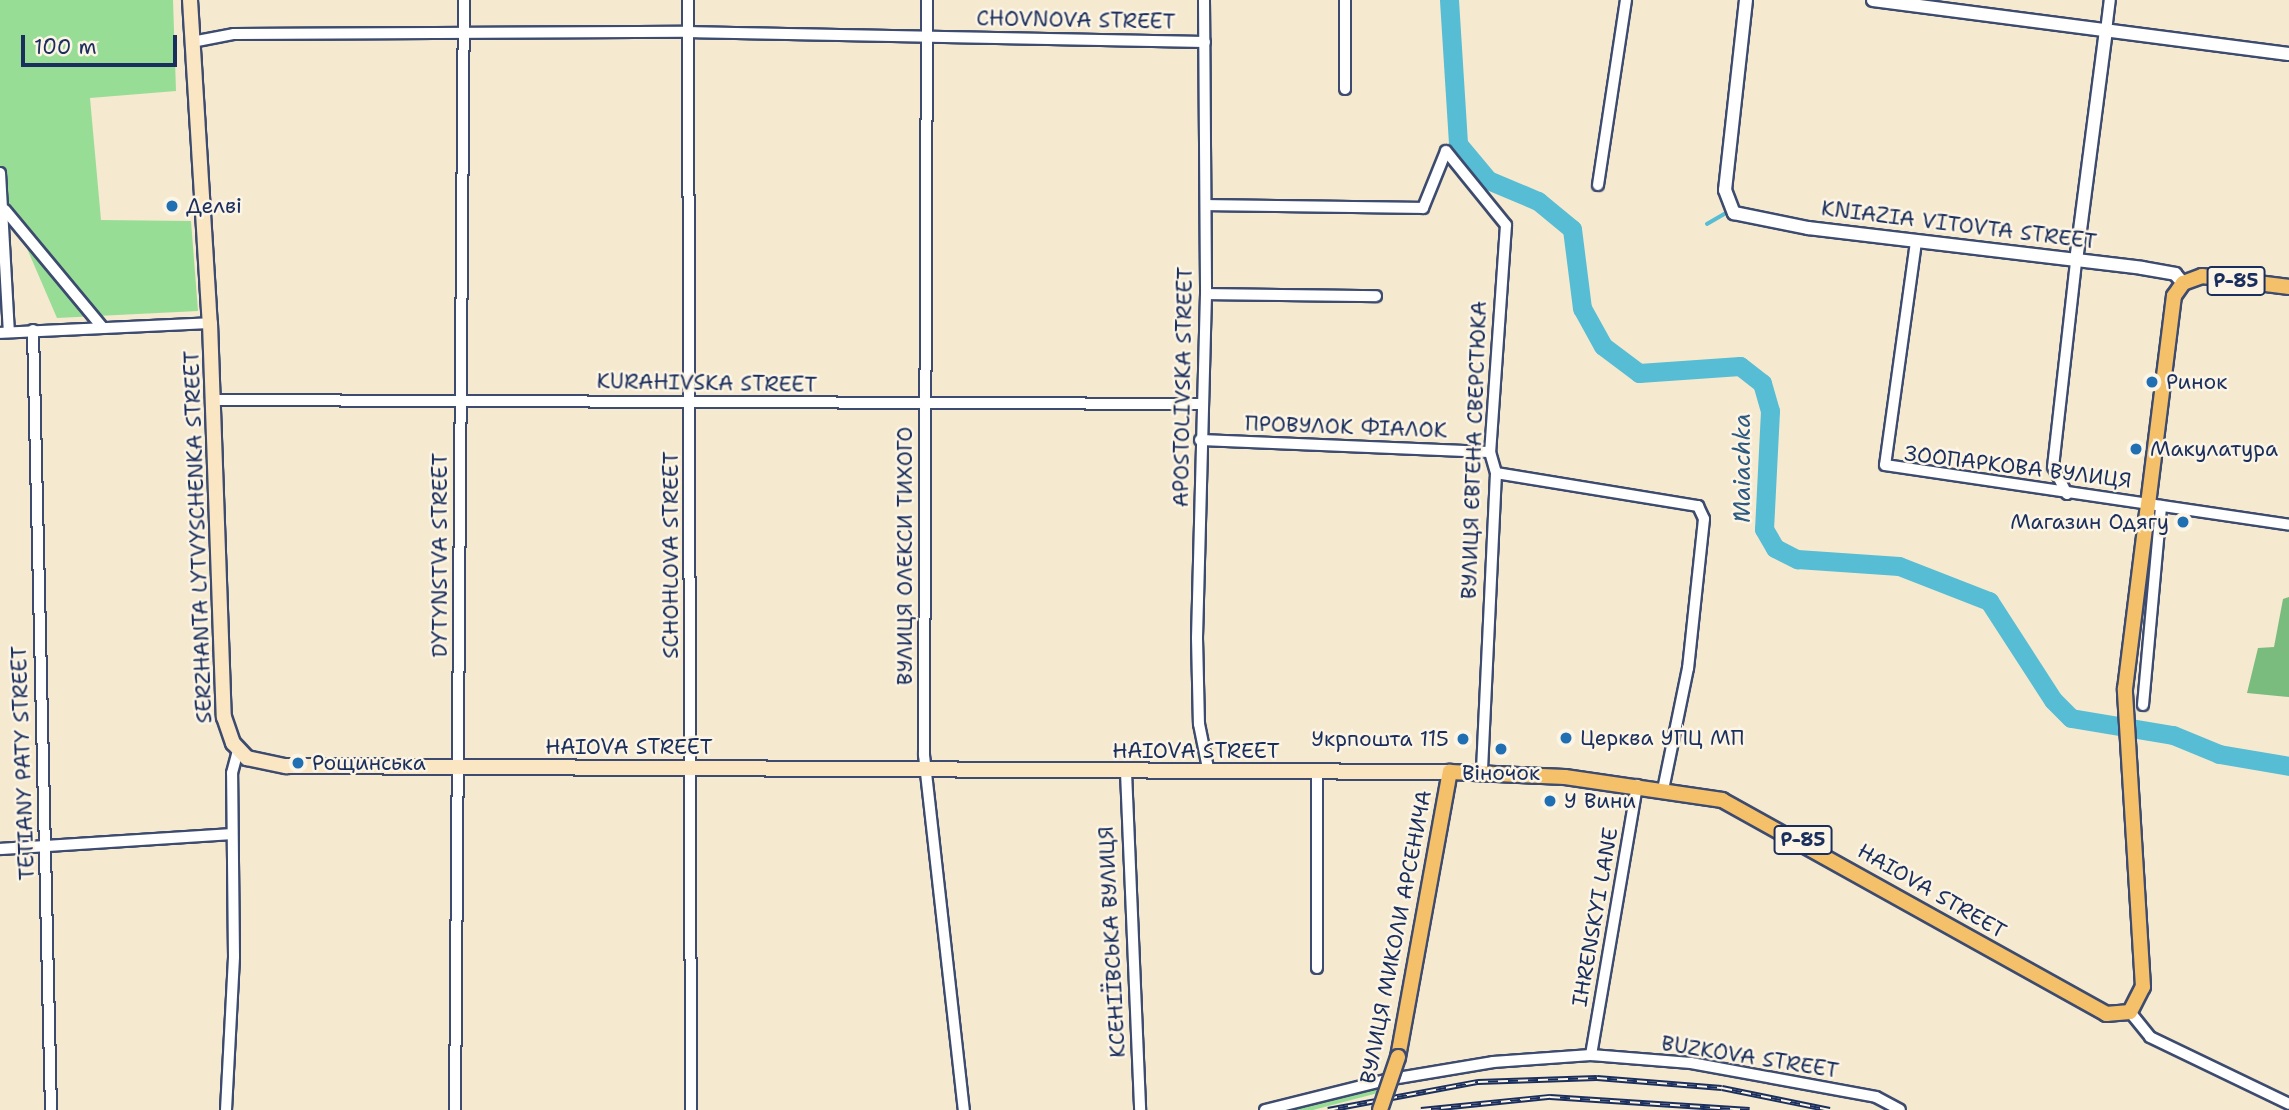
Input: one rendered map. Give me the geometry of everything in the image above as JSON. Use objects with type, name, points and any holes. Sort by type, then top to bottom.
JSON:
[{"type":"main road","name":"SERZHANTA LYTVYSCHENKA STREET","points":[[190,0],[210,323],[224,717],[238,750]]},
{"type":"main road","name":"KNIAZIA VITOVTA STREET","points":[[2183,283],[2202,276],[2289,288]]},
{"type":"main road","name":"Р-85","points":[[2130,1013],[2143,987],[2125,711],[2155,505],[2171,313],[2183,283]]},
{"type":"main road","name":"HAIOVA STREET","points":[[238,750],[278,766],[459,765],[1209,773],[1482,772],[1636,785],[1747,809],[2106,1014],[2130,1013]]},
{"type":"main road","name":"ВУЛИЦЯ МИКОЛИ АРСЕНИЧА","points":[[1380,1110],[1398,1057],[1450,772]]},
{"type":"street","name":"DYTYNSTVA STREET","points":[[455,1110],[464,0]]},
{"type":"street","name":"SCHOHLOVA STREET","points":[[688,0],[691,1110]]},
{"type":"street","name":"ВУЛИЦЯ ОЛЕКСИ ТИХОГО","points":[[927,0],[925,771],[964,1110]]},
{"type":"street","name":"APOSTOLIVSKA STREET","points":[[1204,0],[1206,294],[1200,440],[1198,699],[1209,773]]},
{"type":"street","points":[[1345,0],[1345,89]]},
{"type":"street","points":[[1598,185],[1626,0]]},
{"type":"street","name":"KNIAZIA VITOVTA STREET","points":[[1746,0],[1728,207],[1756,219],[2175,274],[2183,283]]},
{"type":"street","points":[[1872,0],[2289,54]]},
{"type":"street","points":[[2067,494],[2053,467],[2076,261],[2110,0]]},
{"type":"street","name":"CHOVNOVA STREET","points":[[192,42],[234,34],[687,32],[1205,42]]},
{"type":"street","name":"ВУЛИЦЯ ЄВГЕНА СВЕРСТЮКА","points":[[1206,205],[1423,208],[1446,152],[1506,225],[1490,452],[1496,473],[1482,772]]},
{"type":"street","points":[[0,173],[4,209],[5,332],[210,323]]},
{"type":"street","points":[[4,209],[102,327]]},
{"type":"street","name":"ЗООПАРКОВА ВУЛИЦЯ","points":[[1916,242],[1885,465],[2289,526]]},
{"type":"street","points":[[1206,294],[1376,296]]},
{"type":"street","name":"TETIANY PATY STREET","points":[[33,330],[51,1110]]},
{"type":"street","name":"KURAHIVSKA STREET","points":[[213,400],[1201,404]]},
{"type":"street","name":"ПРОВУЛОК ФІАЛОК","points":[[1200,440],[1490,452]]},
{"type":"street","points":[[1496,473],[1698,506],[1704,519],[1689,668],[1663,790]]},
{"type":"street","points":[[2143,705],[2143,652],[2155,505]]},
{"type":"street","points":[[226,1110],[232,773],[238,750]]},
{"type":"street","points":[[1317,771],[1317,968]]},
{"type":"street","name":"КСЕНІЇВСЬКА ВУЛИЦЯ","points":[[1126,772],[1140,1110]]},
{"type":"street","name":"IHRENSKYI LANE","points":[[1591,1055],[1636,785]]},
{"type":"street","points":[[0,849],[232,834]]},
{"type":"street","points":[[2130,1013],[2150,1037],[2289,1104]]},
{"type":"street","name":"BUZKOVA STREET","points":[[1265,1110],[1385,1080],[1493,1062],[1591,1055],[1691,1063],[1876,1097],[1900,1110]]},
{"type":"green space","points":[[0,0],[173,0],[176,91],[90,98],[101,220],[191,221],[198,311],[57,318],[0,186]]},
{"type":"green space","points":[[2289,597],[2289,697],[2247,693],[2258,648],[2274,647],[2283,599]]},
{"type":"green space","points":[[1382,1084],[1378,1093],[1313,1110],[1286,1110]]},
{"type":"waterway","name":"Maiachka","points":[[1449,0],[1458,144],[1488,180],[1538,201],[1572,229],[1582,308],[1603,346],[1639,373],[1740,366],[1762,383],[1770,411],[1764,529],[1775,548],[1797,559],[1899,566],[1989,601],[2053,700],[2071,718],[2173,735],[2219,754],[2289,766]]},
{"type":"waterway","points":[[1707,224],[1724,214]]},
{"type":"railway","points":[[1328,1110],[1478,1082],[1597,1078],[1722,1088],[1830,1110]]},
{"type":"railway","points":[[1421,1110],[1550,1097],[1750,1110]]},
{"type":"place","name":"Делві","points":[[172,206]]},
{"type":"place","name":"Ринок","points":[[2152,382]]},
{"type":"place","name":"Макулатура","points":[[2136,449]]},
{"type":"place","name":"Магазин Одягу","points":[[2183,522]]},
{"type":"place","name":"Церква УПЦ МП","points":[[1566,738]]},
{"type":"place","name":"Укрпошта 115","points":[[1463,739]]},
{"type":"place","name":"Віночок","points":[[1501,749]]},
{"type":"place","name":"Рощинська","points":[[298,763]]},
{"type":"place","name":"У Вини","points":[[1550,801]]}]
